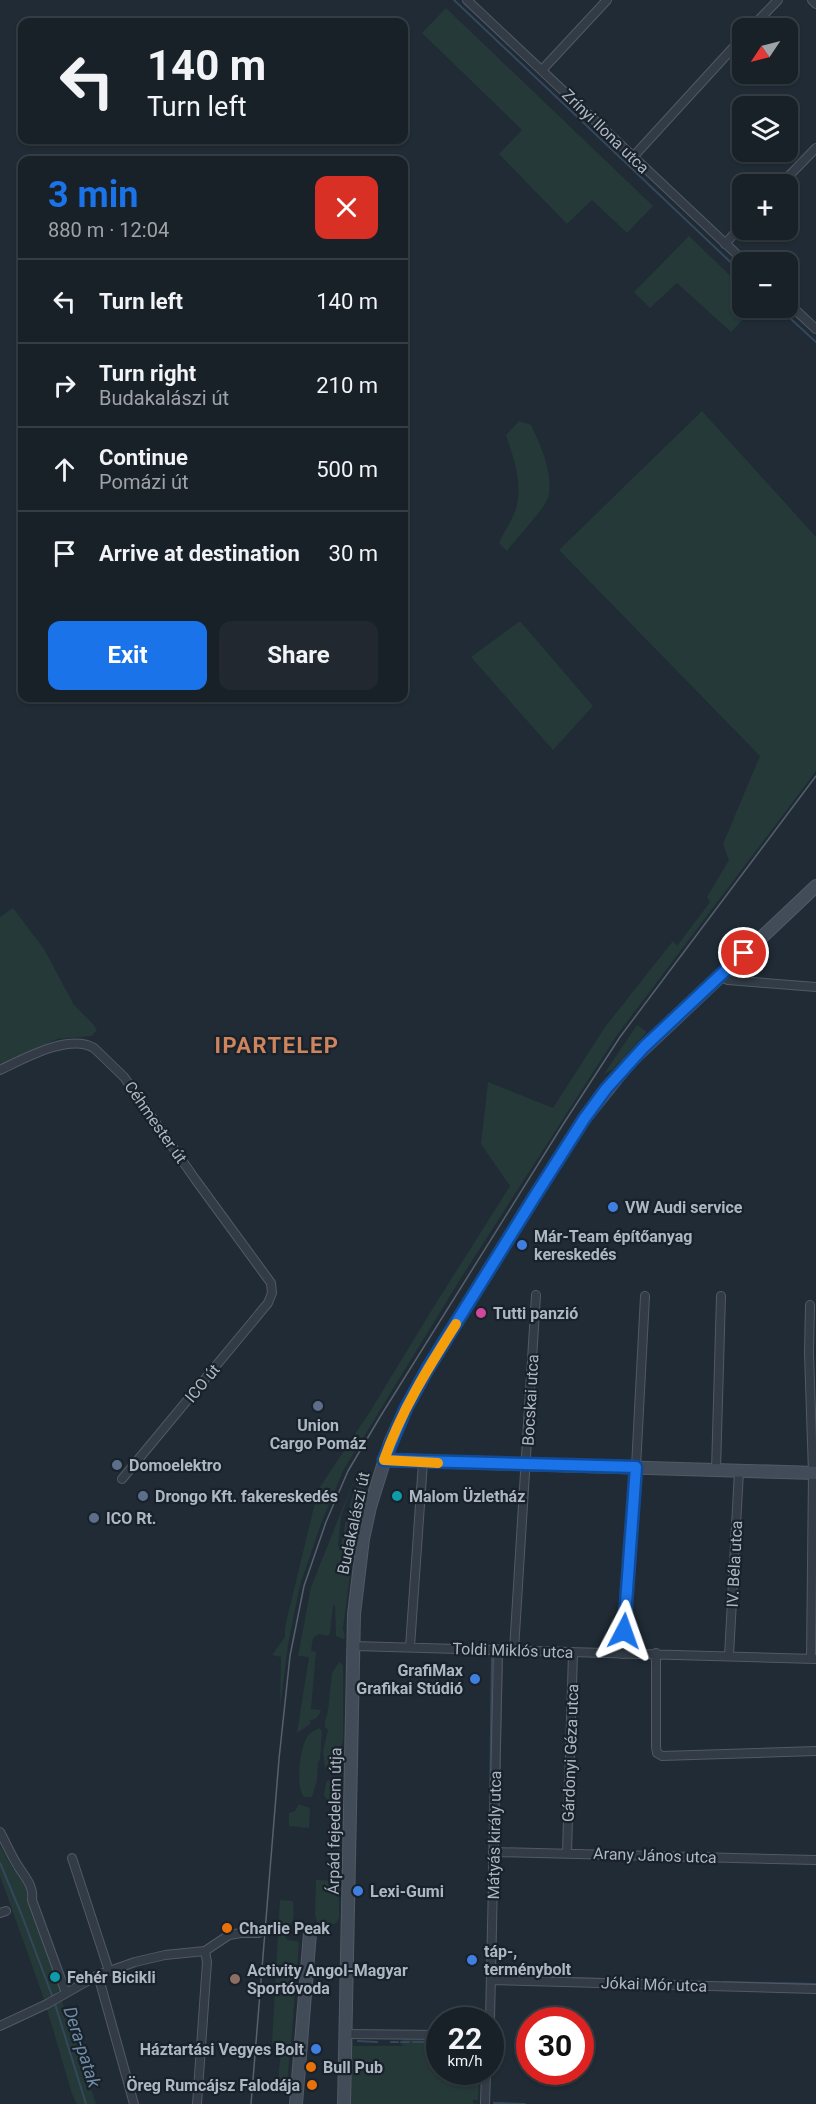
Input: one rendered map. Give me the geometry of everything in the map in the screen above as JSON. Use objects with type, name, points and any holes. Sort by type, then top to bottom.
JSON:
[{"type":"main road","name":"Budakalászi út","points":[[354,1646],[358,1567],[370,1507],[384,1460],[406,1408],[428,1368],[584,1119],[629,1063],[816,886]]},
{"type":"main road","points":[[384,1460],[815,1473]]},
{"type":"main road","name":"Árpád fejedelem útja","points":[[344,2104],[354,1646]]},
{"type":"main road","points":[[296,2104],[310,1933]]},
{"type":"street","name":"Zrínyi Ilona utca","points":[[466,0],[734,252]]},
{"type":"street","points":[[542,70],[607,0]]},
{"type":"street","points":[[761,18],[778,0]]},
{"type":"street","points":[[812,0],[816,3]]},
{"type":"street","points":[[633,157],[732,49]]},
{"type":"street","points":[[790,174],[816,147]]},
{"type":"street","points":[[725,244],[732,236]]},
{"type":"street","points":[[798,312],[816,329]]},
{"type":"street","points":[[720,977],[728,980],[816,987]]},
{"type":"street","name":"Céhmester út","points":[[0,1070],[27,1057],[65,1044],[90,1045],[94,1048],[124,1077],[271,1283]]},
{"type":"street","name":"ICO út","points":[[122,1479],[268,1303],[272,1293],[271,1283]]},
{"type":"street","name":"Bocskai utca","points":[[514,1650],[536,1295]]},
{"type":"street","points":[[622,1654],[636,1467],[645,1296]]},
{"type":"street","points":[[716,1470],[721,1296]]},
{"type":"street","points":[[810,1305],[815,1473],[813,1659]]},
{"type":"street","points":[[410,1647],[423,1462]]},
{"type":"street","name":"IV. Béla utca","points":[[729,1656],[739,1471]]},
{"type":"street","name":"Toldi Miklós utca","points":[[354,1646],[813,1659]]},
{"type":"street","name":"Mátyás király utca","points":[[490,2007],[498,1649]]},
{"type":"street","name":"Gárdonyi Géza utca","points":[[567,1853],[573,1653]]},
{"type":"street","points":[[656,1653],[657,1753],[662,1756],[816,1751]]},
{"type":"street","points":[[0,1832],[30,1884],[33,1893],[32,1900],[66,1993]]},
{"type":"street","name":"Arany János utca","points":[[493,1852],[816,1860]]},
{"type":"street","points":[[72,1858],[110,1971]]},
{"type":"street","points":[[0,2026],[98,1975],[135,1962],[165,1955],[205,1952],[229,1935],[259,1933]]},
{"type":"street","points":[[197,2104],[207,1962],[205,1952]]},
{"type":"street","points":[[98,1975],[134,2104]]},
{"type":"street","name":"Jókai Mór utca","points":[[491,1980],[816,1989]]},
{"type":"street","points":[[346,2034],[426,2035]]},
{"type":"street","points":[[484,2104],[485,2085]]},
{"type":"green space","points":[[446,8],[653,206],[627,233],[592,200],[567,224],[499,154],[522,130],[422,33]]},
{"type":"green space","points":[[689,236],[732,277],[732,318],[744,318],[731,332],[677,283],[650,308],[634,292]]},
{"type":"green space","points":[[702,411],[816,537],[816,771],[617,1035],[461,1278],[344,1469],[322,1521],[300,1585],[288,1645],[280,1708],[281,1657],[272,1655],[285,1637],[285,1627],[318,1490],[371,1410],[510,1186],[481,1144],[488,1082],[553,1108],[605,1027],[673,941],[677,946],[710,902],[707,897],[729,860],[723,844],[760,756],[559,550]]},
{"type":"green space","points":[[519,421],[531,425],[535,433],[546,460],[549,489],[548,498],[541,509],[507,551],[499,543],[516,509],[519,490],[517,472],[506,435]]},
{"type":"green space","points":[[520,621],[593,706],[553,750],[471,657]]},
{"type":"green space","points":[[13,908],[44,949],[74,1005],[97,1030],[92,1036],[57,1039],[0,1066],[0,917]]},
{"type":"green space","points":[[637,1025],[647,1032],[613,1069],[604,1074]]},
{"type":"green space","points":[[366,1474],[343,1628],[345,1637],[343,1639],[336,1636],[335,1606],[333,1605],[330,1633],[328,1636],[319,1634],[313,1638],[311,1651],[316,1652],[311,1709],[321,1710],[317,1718],[309,1720],[310,1724],[297,1733],[309,1657],[298,1656],[311,1587],[356,1475],[341,1517],[338,1546],[341,1546],[353,1496],[361,1478]]},
{"type":"green space","points":[[339,1662],[343,1665],[343,1740],[341,1747],[325,1769],[323,1751],[328,1730],[325,1727],[325,1721],[332,1673]]},
{"type":"green space","points":[[319,1728],[322,1731],[317,1780],[312,1797],[304,1797],[299,1776],[302,1750],[308,1735]]},
{"type":"green space","points":[[331,1779],[340,1784],[339,1918],[336,1923],[328,1926],[317,1922],[315,1914],[316,1880],[338,1881],[339,1820],[324,1795],[326,1782]]},
{"type":"green space","points":[[299,1804],[310,1808],[309,1828],[289,1826],[289,1813],[295,1811]]},
{"type":"green space","points":[[0,1846],[13,1869],[18,1868],[23,1877],[63,1988],[54,1994],[58,2003],[62,2001],[96,2104],[77,2104],[72,2094],[44,1999],[0,1876]]},
{"type":"green space","points":[[280,1900],[293,1901],[293,1920],[288,1927],[278,1930]]},
{"type":"green space","points":[[278,1934],[284,1934],[287,1940],[299,1943],[291,2044],[272,2043]]},
{"type":"green space","points":[[403,2039],[426,2040],[426,2085],[479,2085],[478,2100],[473,2100],[473,2103],[478,2104],[350,2104],[351,2043],[353,2046],[407,2046],[401,2045]]},
{"type":"green space","points":[[281,2049],[290,2050],[287,2083],[278,2082]]},
{"type":"waterway","points":[[454,0],[732,264]]},
{"type":"waterway","points":[[790,318],[816,342]]},
{"type":"waterway","points":[[457,1653],[485,1654]]},
{"type":"waterway","points":[[489,1885],[492,1654]]},
{"type":"waterway","points":[[498,1845],[502,1654]]},
{"type":"waterway","points":[[497,1886],[498,1858]]},
{"type":"waterway","name":"Dera-patak","points":[[0,1863],[53,1998]]},
{"type":"waterway","points":[[501,1976],[681,1981]]},
{"type":"waterway","points":[[723,1982],[816,1984]]},
{"type":"waterway","name":"Dera-patak","points":[[55,2004],[86,2104]]},
{"type":"waterway","points":[[358,2041],[377,2042]]},
{"type":"waterway","points":[[391,2042],[398,2042]]},
{"type":"waterway","points":[[401,2042],[409,2042]]},
{"type":"waterway","points":[[413,2042],[426,2042]]},
{"type":"waterway","points":[[494,2103],[525,2104]]},
{"type":"tram line","points":[[251,2104],[279,1759],[290,1656],[304,1586],[326,1522],[348,1471],[380,1417],[620,1037],[816,776]]},
{"type":"slow traffic","points":[[438,1463],[384,1460],[414,1393],[456,1324]]},
{"type":"place","name":"VW Audi service","points":[[613,1207]]},
{"type":"place","name":"Már-Team építőanyag kereskedés","points":[[522,1245]]},
{"type":"place","name":"Tutti panzió","points":[[481,1313]]},
{"type":"place","name":"Union Cargo Pomáz","points":[[318,1406]]},
{"type":"place","name":"Domoelektro","points":[[117,1465]]},
{"type":"place","name":"Drongo Kft. fakereskedés","points":[[143,1496]]},
{"type":"place","name":"Malom Üzletház","points":[[397,1496]]},
{"type":"place","name":"ICO Rt.","points":[[94,1518]]},
{"type":"place","name":"GrafiMax Grafikai Stúdió","points":[[475,1679]]},
{"type":"place","name":"Lexi-Gumi","points":[[358,1891]]},
{"type":"place","name":"Charlie Peak","points":[[227,1928]]},
{"type":"place","name":"táp-, terménybolt","points":[[472,1960]]},
{"type":"place","name":"Fehér Bicikli","points":[[55,1977]]},
{"type":"place","name":"Activity Angol-Magyar Sportóvoda","points":[[235,1979]]},
{"type":"place","name":"Háztartási Vegyes Bolt","points":[[316,2049]]},
{"type":"place","name":"Bull Pub","points":[[311,2067]]},
{"type":"place","name":"Öreg Rumcájsz Falodája","points":[[312,2085]]},
{"type":"district","name":"IPARTELEP","points":[[277,1045]]},
{"type":"route","points":[[624,1631],[636,1467],[384,1460],[406,1408],[428,1368],[584,1119],[629,1063],[744,953]]}]
